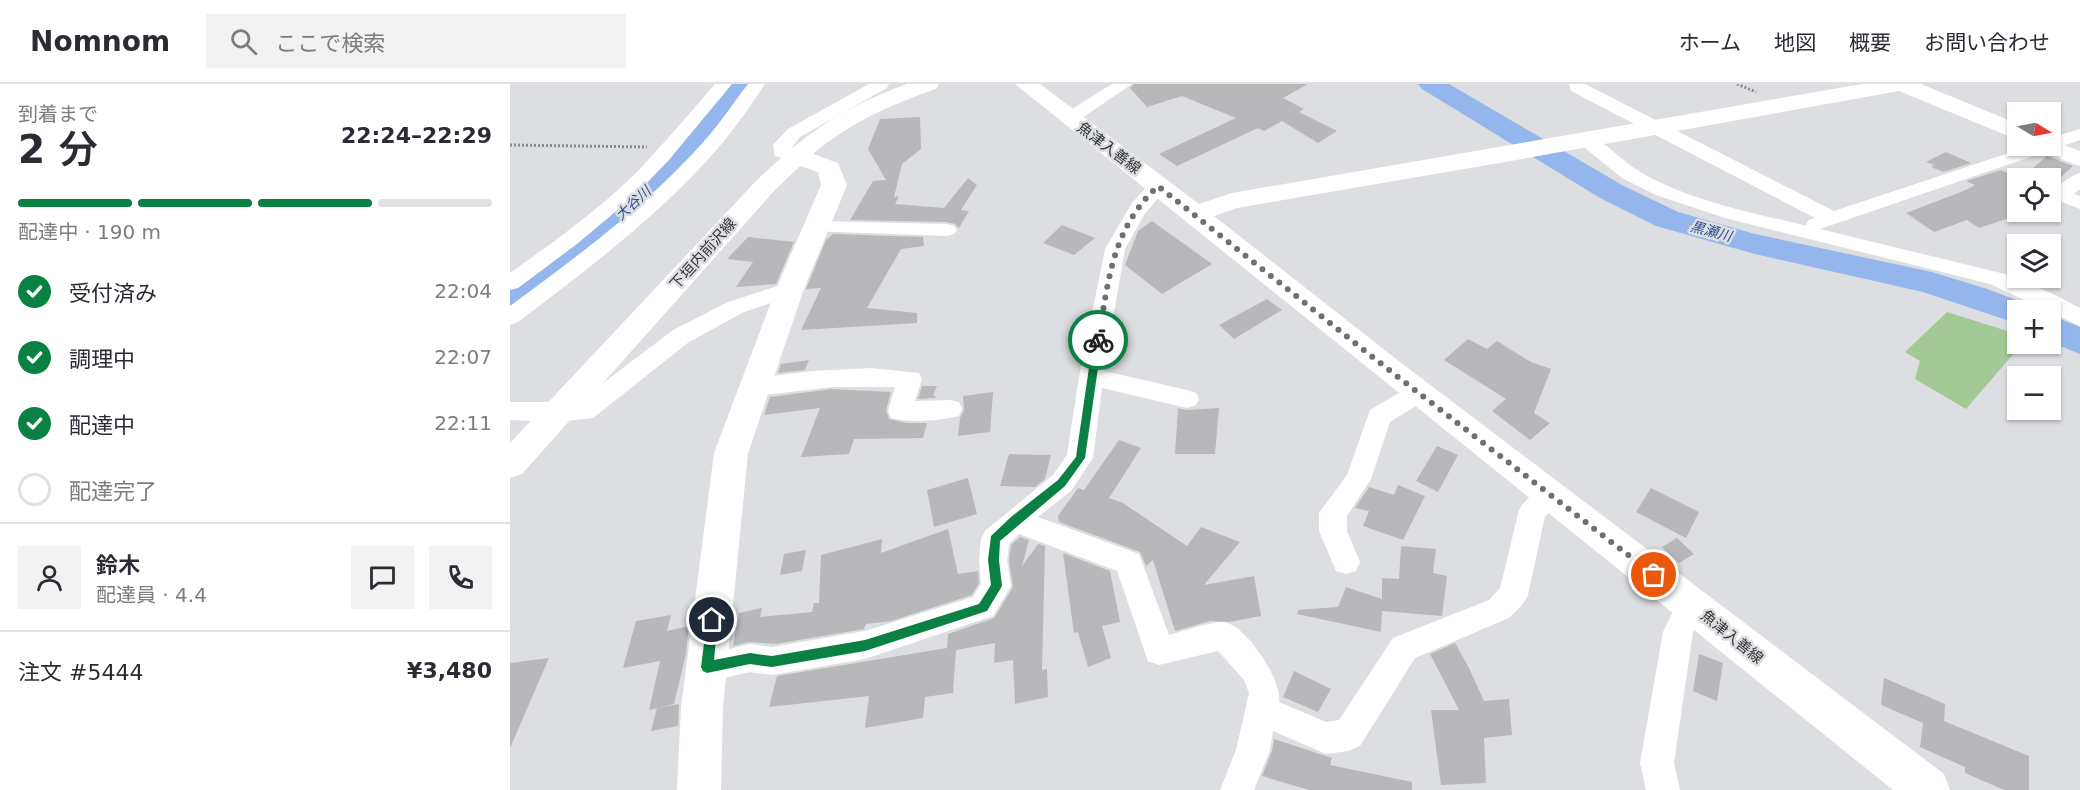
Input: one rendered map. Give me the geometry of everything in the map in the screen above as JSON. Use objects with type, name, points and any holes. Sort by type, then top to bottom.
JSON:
[{"type":"street","points":[[510,283],[582,230],[632,186],[669,148],[724,84]]},
{"type":"street","points":[[510,317],[566,275],[655,199],[708,149],[757,84]]},
{"type":"street","points":[[699,790],[702,707],[730,453],[790,289],[834,185],[829,168],[782,152],[782,145],[794,133],[881,84]]},
{"type":"street","name":"下垣内前沢線","points":[[510,465],[766,186],[797,156],[836,127],[870,108],[927,84]]},
{"type":"street","name":"魚津入善線","points":[[1026,84],[1929,790]]},
{"type":"street","points":[[1070,118],[1124,84]]},
{"type":"street","points":[[1577,84],[1576,87],[1831,218]]},
{"type":"street","points":[[1195,214],[1232,201],[1900,84],[2007,128]]},
{"type":"street","points":[[2061,141],[2080,134]]},
{"type":"street","points":[[1577,142],[1629,174],[1663,191],[1732,214],[1799,232],[1997,279],[2045,299],[2080,318]]},
{"type":"street","points":[[2061,151],[2080,159]]},
{"type":"street","points":[[1799,232],[1831,218],[2015,156]]},
{"type":"street","points":[[2080,179],[2061,195],[2080,203]]},
{"type":"street","points":[[707,667],[750,658],[772,661],[865,645],[983,608],[996,586],[993,560],[995,539],[1062,483],[1080,458],[1091,377],[1115,249],[1123,232],[1146,197],[1158,186]]},
{"type":"street","points":[[816,227],[947,230]]},
{"type":"street","points":[[510,411],[557,413],[585,411],[681,336],[736,307],[790,289]]},
{"type":"street","points":[[755,387],[812,380],[886,377],[910,379],[900,411],[950,409]]},
{"type":"street","points":[[1091,377],[1187,399]]},
{"type":"street","points":[[1346,562],[1333,531],[1333,513],[1352,493],[1364,469],[1379,417],[1419,393]]},
{"type":"street","points":[[1262,710],[1326,738],[1348,735],[1404,648],[1499,609],[1513,595],[1533,510],[1552,496]]},
{"type":"street","points":[[1015,520],[1057,538],[1128,563],[1159,651],[1224,636],[1255,670],[1265,693],[1254,750],[1237,790]]},
{"type":"street","points":[[1663,790],[1657,763],[1678,632],[1691,603]]},
{"type":"path","points":[[510,145],[669,148]]},
{"type":"green space","points":[[1947,312],[2007,331],[2007,354],[2013,354],[1966,409],[1915,379],[1920,361],[1905,352]]},
{"type":"building","points":[[1134,84],[1308,84],[1283,98],[1304,109],[1299,112],[1337,131],[1318,143],[1282,121],[1264,131],[1258,128],[1177,166],[1159,154],[1236,118],[1182,96],[1147,107],[1130,88]]},
{"type":"building","points":[[920,117],[921,149],[902,164],[894,197],[899,196],[895,204],[944,208],[968,178],[977,185],[961,210],[969,211],[959,228],[947,222],[850,220],[873,181],[886,180],[868,149],[880,119]]},
{"type":"building","points":[[1946,152],[1971,163],[1944,172],[1931,167],[1934,165],[1926,162]]},
{"type":"building","points":[[2047,156],[2073,166],[2061,177],[2061,168],[2033,168]]},
{"type":"building","points":[[2001,170],[2007,173],[2007,219],[1979,228],[1967,220],[1934,232],[1906,213],[1975,185],[1966,181]]},
{"type":"building","points":[[1152,221],[1212,264],[1162,294],[1125,265],[1138,231]]},
{"type":"building","points":[[1062,225],[1095,238],[1074,255],[1043,243]]},
{"type":"building","points":[[833,234],[923,237],[924,246],[901,249],[867,308],[917,313],[917,323],[801,330],[821,288],[806,289],[826,240]]},
{"type":"building","points":[[748,237],[794,242],[776,284],[736,287],[753,262],[727,259]]},
{"type":"building","points":[[1267,299],[1282,310],[1234,339],[1219,325]]},
{"type":"building","points":[[1468,339],[1487,349],[1497,341],[1531,362],[1551,369],[1534,413],[1550,423],[1530,440],[1492,411],[1506,399],[1444,360]]},
{"type":"building","points":[[809,360],[805,370],[778,373],[781,364]]},
{"type":"building","points":[[922,386],[937,386],[933,396],[936,396],[935,398],[918,399]]},
{"type":"building","points":[[832,389],[891,392],[886,410],[889,419],[907,423],[927,423],[923,438],[854,439],[849,454],[801,457],[820,408],[764,415],[770,397]]},
{"type":"building","points":[[993,392],[990,432],[958,436],[960,418],[964,410],[963,396]]},
{"type":"building","points":[[1178,408],[1186,410],[1219,408],[1215,454],[1175,454]]},
{"type":"building","points":[[1119,440],[1141,448],[1109,498],[1123,503],[1187,546],[1201,527],[1240,542],[1204,585],[1254,576],[1261,616],[1229,622],[1210,621],[1175,631],[1153,560],[1146,566],[1140,552],[1059,522],[1058,516],[1078,488],[1084,490]]},
{"type":"building","points":[[1437,446],[1458,455],[1438,492],[1416,481]]},
{"type":"building","points":[[1009,454],[1051,455],[1045,479],[1035,487],[1000,486]]},
{"type":"building","points":[[968,478],[977,514],[934,527],[927,490]]},
{"type":"building","points":[[1398,485],[1425,496],[1403,540],[1363,526],[1369,511],[1355,508],[1369,487],[1394,495]]},
{"type":"building","points":[[1651,488],[1699,512],[1686,538],[1636,512]]},
{"type":"building","points":[[948,529],[958,574],[978,571],[979,583],[972,595],[891,621],[866,624],[864,629],[776,644],[749,642],[733,646],[739,613],[762,608],[760,617],[812,612],[814,603],[819,603],[821,555],[882,539],[881,553]]},
{"type":"building","points":[[1020,537],[1029,540],[1022,566],[1038,544],[1045,546],[1042,670],[1047,669],[1048,697],[1015,704],[1013,660],[994,663],[995,643],[956,650],[953,693],[925,697],[923,718],[865,728],[869,696],[769,707],[777,676],[947,648],[948,634],[994,618],[1013,587],[1009,560],[1011,545]]},
{"type":"building","points":[[1677,538],[1694,554],[1679,563],[1662,547]]},
{"type":"building","points":[[1401,546],[1436,549],[1433,573],[1447,576],[1442,616],[1382,611],[1381,632],[1297,614],[1298,610],[1338,607],[1346,587],[1382,599],[1382,578],[1399,579]]},
{"type":"building","points":[[806,550],[802,571],[780,575],[784,554]]},
{"type":"building","points":[[1063,553],[1110,571],[1120,622],[1102,626],[1111,658],[1088,667],[1078,632],[1074,633]]},
{"type":"building","points":[[671,615],[667,631],[689,626],[686,654],[674,704],[649,710],[660,661],[623,668],[636,621]]},
{"type":"building","points":[[1455,643],[1484,701],[1509,699],[1512,735],[1484,738],[1486,783],[1441,785],[1431,710],[1459,710],[1430,654]]},
{"type":"building","points":[[1699,654],[1723,663],[1717,701],[1693,691]]},
{"type":"building","points":[[549,658],[510,748],[510,663]]},
{"type":"building","points":[[1294,671],[1331,689],[1318,712],[1283,697]]},
{"type":"building","points":[[1884,678],[1945,704],[1944,721],[2029,756],[2029,790],[2004,790],[1965,773],[1965,767],[1920,747],[1923,723],[1881,705]]},
{"type":"building","points":[[679,704],[678,726],[651,731],[657,708]]},
{"type":"building","points":[[1274,739],[1332,758],[1330,765],[1412,782],[1412,790],[1309,790],[1262,776]]},
{"type":"waterway","name":"大谷川","points":[[510,305],[591,242],[656,181],[740,84]]},
{"type":"waterway","name":"黒瀬川","points":[[1431,84],[1611,192],[1655,215],[1755,244],[1932,283],[2007,309]]},
{"type":"waterway","name":"黒瀬川","points":[[2061,332],[2080,342]]},
{"type":"way so far","points":[[1098,340],[1115,249],[1123,232],[1146,197],[1158,186],[1225,237],[1389,370],[1654,575]]},
{"type":"route","points":[[712,620],[707,667],[750,658],[772,661],[865,645],[983,608],[996,586],[993,560],[995,539],[1062,483],[1080,458],[1098,340]]}]
